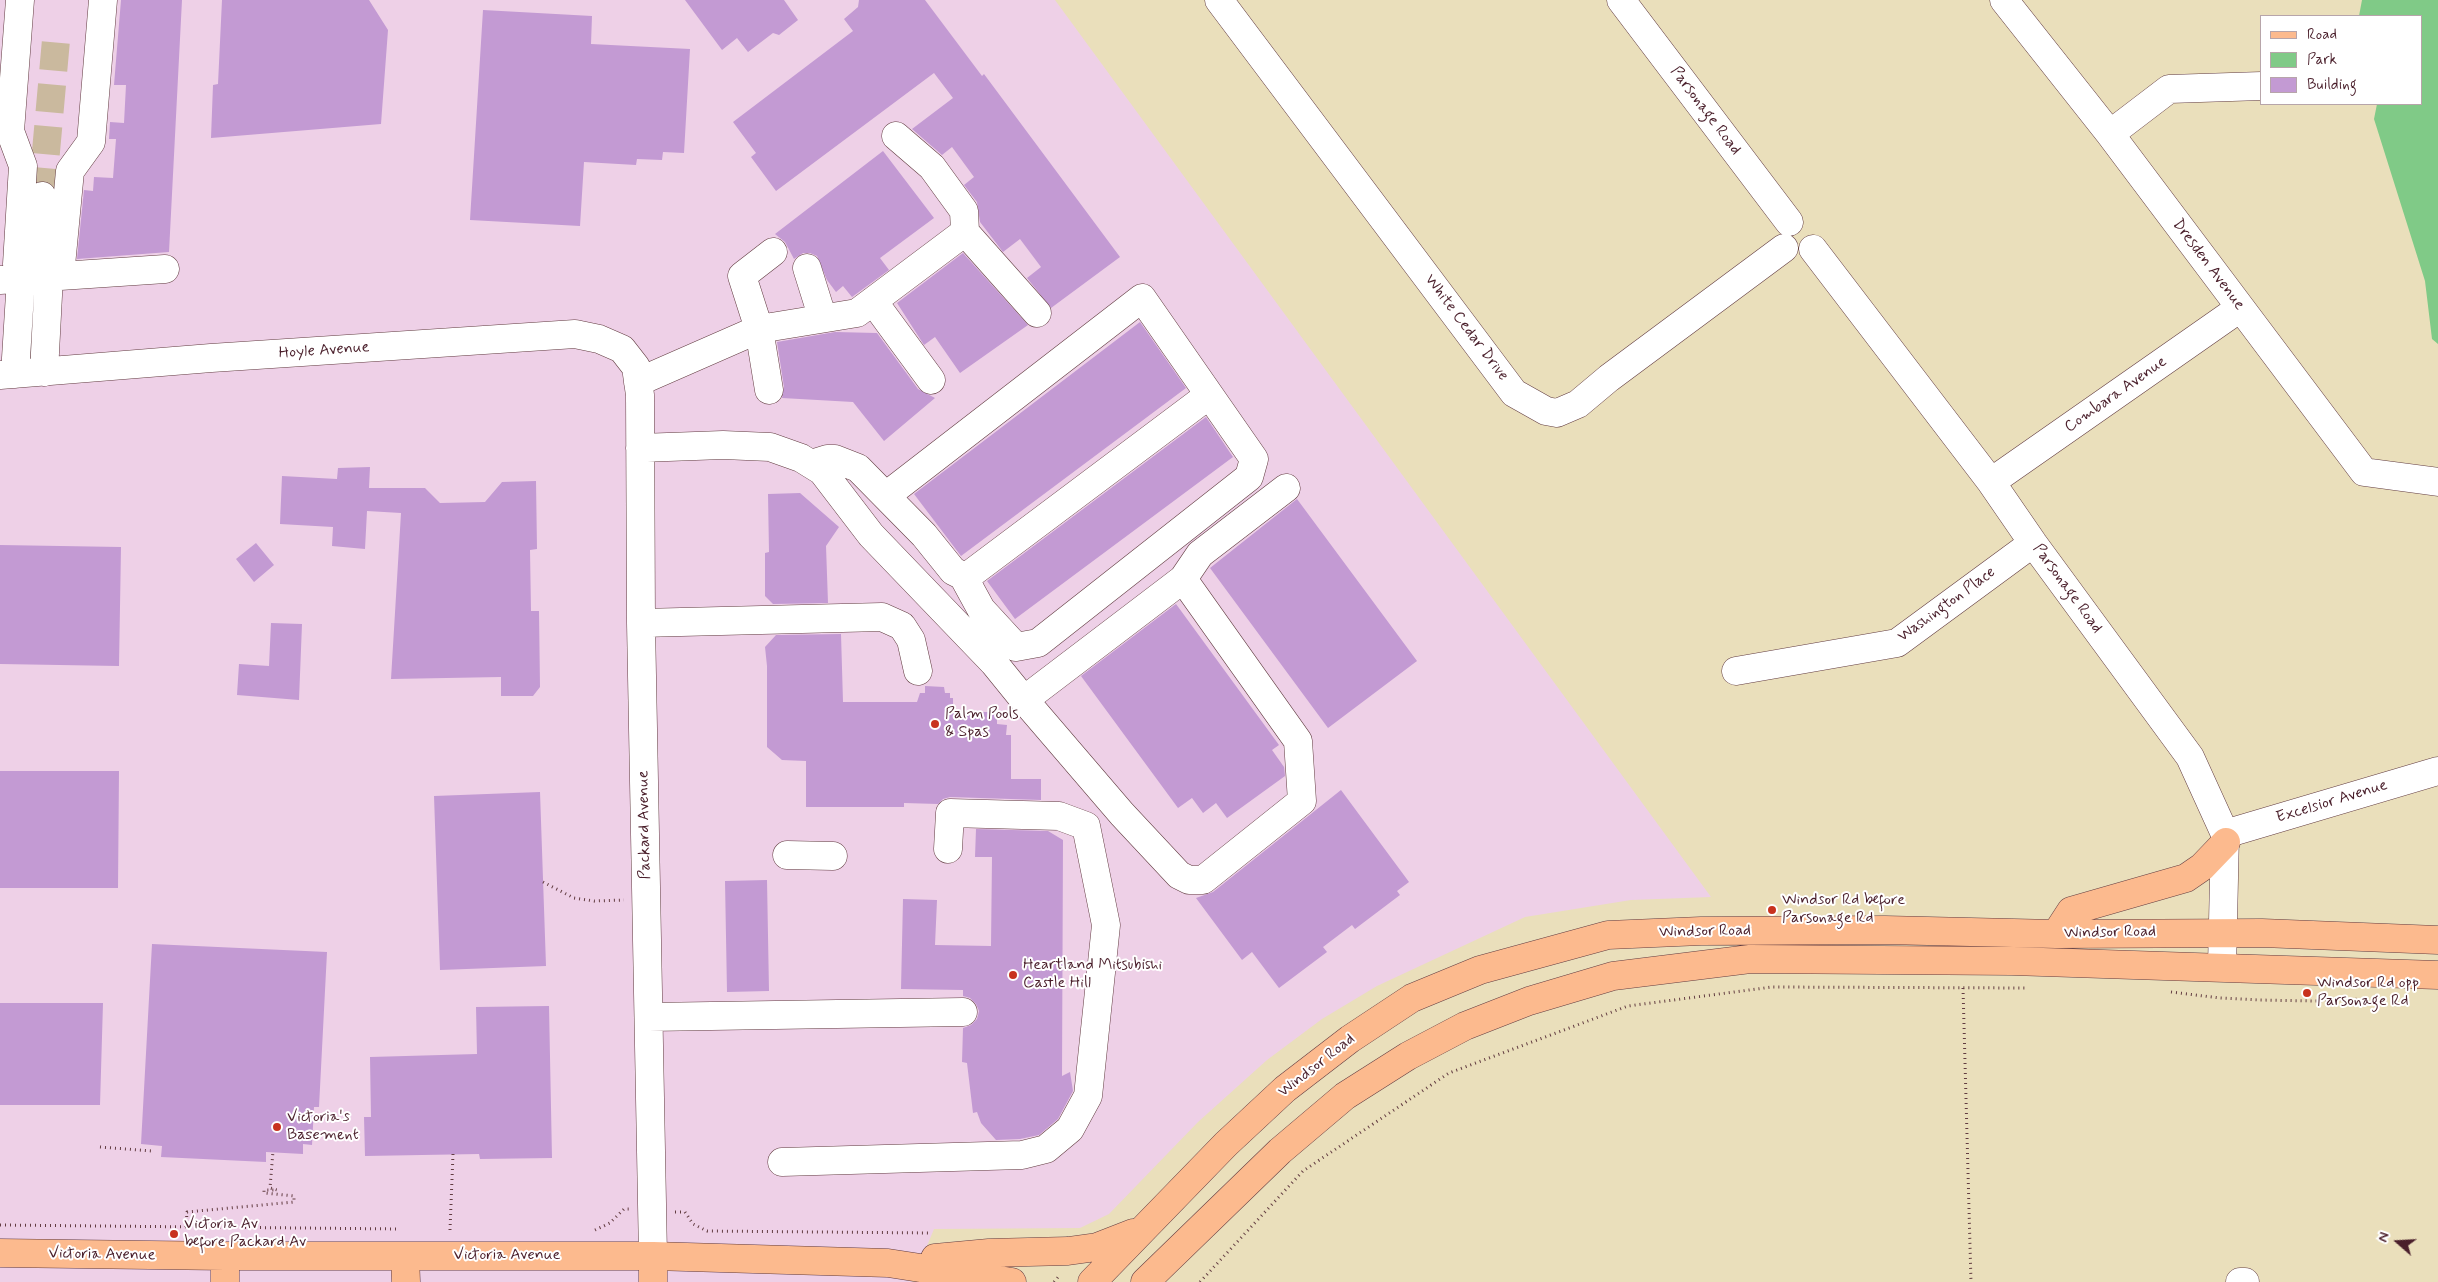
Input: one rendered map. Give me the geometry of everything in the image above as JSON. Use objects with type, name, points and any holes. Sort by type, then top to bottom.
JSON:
[{"type":"main road","points":[[2056,934],[2071,911],[2186,878],[2202,867],[2226,838]]},
{"type":"main road","name":"Windsor Road","points":[[1092,1282],[1141,1229],[1284,1089],[1343,1044],[1412,998],[1480,970],[1608,935],[1701,930],[1885,930],[2056,934],[2222,933],[2438,940]]},
{"type":"main road","name":"Windsor Road","points":[[1145,1282],[1280,1151],[1345,1096],[1408,1056],[1465,1026],[1530,1001],[1613,976],[1750,958],[2012,961],[2438,975]]},
{"type":"main road","points":[[888,1263],[989,1253],[1087,1248],[1115,1241],[1141,1229]]},
{"type":"main road","name":"Victoria Avenue","points":[[0,1253],[225,1269],[653,1269],[888,1263],[1012,1282]]},
{"type":"street","points":[[20,0],[10,130],[23,166],[16,264],[33,278],[164,268]]},
{"type":"street","points":[[7,375],[33,278],[70,171],[91,142],[102,0]]},
{"type":"street","name":"White Cedar Drive","points":[[1219,0],[1514,393],[1546,412],[1556,413],[1578,404],[1787,235]]},
{"type":"street","name":"Parsonage Road","points":[[1621,0],[1787,235],[1789,253],[1799,255],[1808,253],[1813,249],[1991,482],[2033,543],[2190,757],[2226,838],[2222,967]]},
{"type":"street","name":"Dresden Avenue","points":[[2004,0],[2110,134],[2364,472],[2438,482]]},
{"type":"street","points":[[2110,134],[2169,89],[2260,86]]},
{"type":"street","points":[[635,370],[760,329],[854,310],[958,230],[960,214],[896,136],[932,167],[964,211],[965,232],[1037,313]]},
{"type":"street","points":[[42,196],[33,278],[44,372]]},
{"type":"street","points":[[760,329],[857,313],[965,232]]},
{"type":"street","points":[[769,390],[760,329],[742,276],[773,252]]},
{"type":"street","points":[[807,268],[822,316]]},
{"type":"street","points":[[887,495],[1142,298],[1205,398],[1254,460],[1249,477],[1038,643],[1016,646],[981,609],[963,576]]},
{"type":"street","points":[[873,301],[931,380]]},
{"type":"street","name":"Combara Avenue","points":[[1991,482],[2240,308]]},
{"type":"street","name":"Hoyle Avenue","points":[[7,375],[575,334],[600,339],[622,349],[635,370]]},
{"type":"street","name":"Packard Avenue","points":[[635,370],[640,448],[641,623],[653,1269]]},
{"type":"street","points":[[811,464],[827,459],[851,464],[887,495],[953,571],[963,576],[969,576],[1205,398]]},
{"type":"street","points":[[640,448],[723,445],[770,447],[801,458],[822,471],[871,535],[994,663],[1122,814],[1179,875],[1189,880],[1203,880],[1302,801],[1300,758],[1298,741],[1183,579]]},
{"type":"street","points":[[1024,700],[1183,579],[1200,554],[1286,488]]},
{"type":"street","name":"Washington Place","points":[[1736,671],[1897,643],[2033,543]]},
{"type":"street","points":[[641,623],[882,617],[902,626],[911,640],[918,671]]},
{"type":"street","name":"Excelsior Avenue","points":[[2226,838],[2438,771]]},
{"type":"street","points":[[782,1162],[1022,1155],[1046,1149],[1070,1128],[1088,1096],[1106,924],[1086,826],[1059,816],[950,813],[948,849]]},
{"type":"street","points":[[787,855],[833,856]]},
{"type":"street","points":[[649,1017],[963,1012]]},
{"type":"path","points":[[543,882],[574,898],[594,901],[647,899]]},
{"type":"path","points":[[1200,1282],[1303,1171],[1449,1073],[1628,1006],[1772,987],[2029,988]]},
{"type":"path","points":[[1962,988],[1971,1282]]},
{"type":"path","points":[[2168,992],[2259,1000],[2314,1001],[2361,999]]},
{"type":"path","points":[[100,1147],[152,1151]]},
{"type":"path","points":[[186,1227],[187,1212],[294,1202],[294,1196],[264,1193],[264,1190],[277,1190],[270,1188],[273,1151]]},
{"type":"path","points":[[450,1230],[453,1154]]},
{"type":"path","points":[[594,1231],[610,1224],[624,1209]]},
{"type":"path","points":[[685,1212],[693,1224],[707,1231],[937,1233]]},
{"type":"path","points":[[0,1225],[402,1230]]},
{"type":"path","points":[[441,1230],[460,1230]]},
{"type":"shaded area","points":[[0,0],[1055,0],[1711,897],[1631,900],[1525,917],[1377,986],[1322,1019],[1267,1060],[1198,1122],[1109,1214],[1080,1228],[934,1229],[912,1282],[0,1282]]},
{"type":"green space","points":[[2362,0],[2438,0],[2438,344],[2432,339],[2425,281],[2374,119],[2377,105],[2423,105],[2423,15],[2359,15]]},
{"type":"building","points":[[121,0],[182,0],[169,252],[77,259],[84,190],[93,191],[94,177],[113,178],[116,139],[109,139],[110,122],[124,123],[126,85],[114,85]]},
{"type":"building","points":[[222,0],[369,0],[388,30],[381,124],[211,138],[213,85],[218,84]]},
{"type":"building","points":[[685,0],[784,0],[798,20],[779,35],[773,33],[748,52],[737,38],[722,50]]},
{"type":"building","points":[[859,0],[925,0],[982,76],[984,74],[1120,257],[1051,308],[1027,278],[1041,267],[1020,239],[1003,252],[980,222],[977,202],[964,185],[974,177],[952,147],[942,155],[912,129],[953,98],[934,73],[776,191],[751,157],[756,153],[733,122],[853,31],[844,19],[858,7]]},
{"type":"building","points":[[483,10],[592,16],[591,44],[690,49],[684,153],[663,152],[662,160],[637,159],[636,165],[584,162],[580,226],[470,220]]},
{"type":"building","points":[[883,151],[934,218],[880,258],[889,270],[852,297],[843,286],[836,292],[827,280],[817,256],[803,253],[794,259],[785,242],[775,234]]},
{"type":"building","points":[[963,253],[1028,325],[960,373],[935,337],[924,345],[897,303]]},
{"type":"building","points":[[1140,322],[1186,388],[961,556],[914,494]]},
{"type":"building","points":[[835,332],[877,333],[918,389],[935,398],[884,441],[853,402],[782,398],[784,387],[777,342]]},
{"type":"building","points":[[1206,417],[1233,457],[1015,619],[987,581]]},
{"type":"building","points":[[370,467],[369,488],[425,488],[440,503],[485,502],[502,482],[536,481],[537,549],[530,550],[531,611],[539,611],[540,687],[533,696],[501,696],[501,677],[391,679],[401,513],[367,511],[365,549],[332,546],[333,527],[280,524],[282,476],[337,479],[338,468]]},
{"type":"building","points":[[800,493],[839,527],[826,546],[828,603],[773,604],[765,596],[765,553],[769,552],[768,494]]},
{"type":"building","points":[[1297,499],[1417,661],[1328,728],[1210,568]]},
{"type":"building","points":[[256,543],[274,565],[254,582],[236,559]]},
{"type":"building","points":[[0,545],[121,547],[119,666],[0,664]]},
{"type":"building","points":[[1176,604],[1279,745],[1272,750],[1284,767],[1285,776],[1227,818],[1216,803],[1203,813],[1192,798],[1178,808],[1081,676]]},
{"type":"building","points":[[271,623],[302,624],[299,700],[237,695],[239,664],[269,666]]},
{"type":"building","points":[[841,634],[843,702],[917,702],[920,693],[925,693],[925,686],[944,687],[945,693],[950,693],[950,698],[953,698],[953,712],[997,712],[997,724],[1007,725],[1006,735],[1011,735],[1011,779],[1041,779],[1041,800],[950,797],[943,799],[938,804],[904,803],[904,807],[806,807],[806,761],[782,760],[767,747],[767,666],[765,647],[776,635]]},
{"type":"building","points":[[0,771],[119,771],[118,888],[0,888]]},
{"type":"building","points":[[1341,790],[1409,882],[1397,891],[1400,895],[1355,929],[1352,925],[1323,947],[1327,952],[1279,988],[1252,952],[1242,960],[1196,898],[1213,892]]},
{"type":"building","points":[[540,792],[546,966],[440,970],[434,796]]},
{"type":"building","name":"Heartland Mitsubishi Castle Hill","points":[[976,829],[1048,831],[1063,840],[1062,1076],[1070,1072],[1073,1091],[1058,1119],[1039,1135],[1020,1139],[996,1140],[981,1123],[977,1112],[973,1113],[967,1063],[962,1062],[963,1028],[971,1025],[977,1019],[979,1011],[976,1004],[970,998],[963,996],[963,990],[901,989],[903,899],[937,900],[935,945],[991,946],[992,857],[975,857]]},
{"type":"building","points":[[767,880],[769,991],[727,992],[725,881]]},
{"type":"building","points":[[152,944],[327,952],[319,1107],[314,1107],[312,1145],[303,1144],[303,1154],[266,1152],[266,1162],[161,1157],[162,1146],[141,1144]]},
{"type":"building","points":[[0,1003],[103,1003],[100,1105],[0,1105]]},
{"type":"building","points":[[549,1006],[552,1158],[480,1159],[479,1154],[365,1156],[364,1117],[371,1117],[370,1057],[477,1054],[476,1007]]},
{"type":"tunnel","points":[[42,196],[57,29]]},
{"type":"place","name":"Palm Pools & Spas","points":[[935,724]]},
{"type":"place","name":"Windsor Rd before Parsonage Rd","points":[[1772,910]]},
{"type":"place","name":"Heartland Mitsubishi Castle Hill","points":[[1013,975]]},
{"type":"place","name":"Windsor Rd opp Parsonage Rd","points":[[2307,993]]},
{"type":"place","name":"Victoria's Basement","points":[[277,1127]]},
{"type":"place","name":"Victoria Av before Packard Av","points":[[174,1234]]}]
